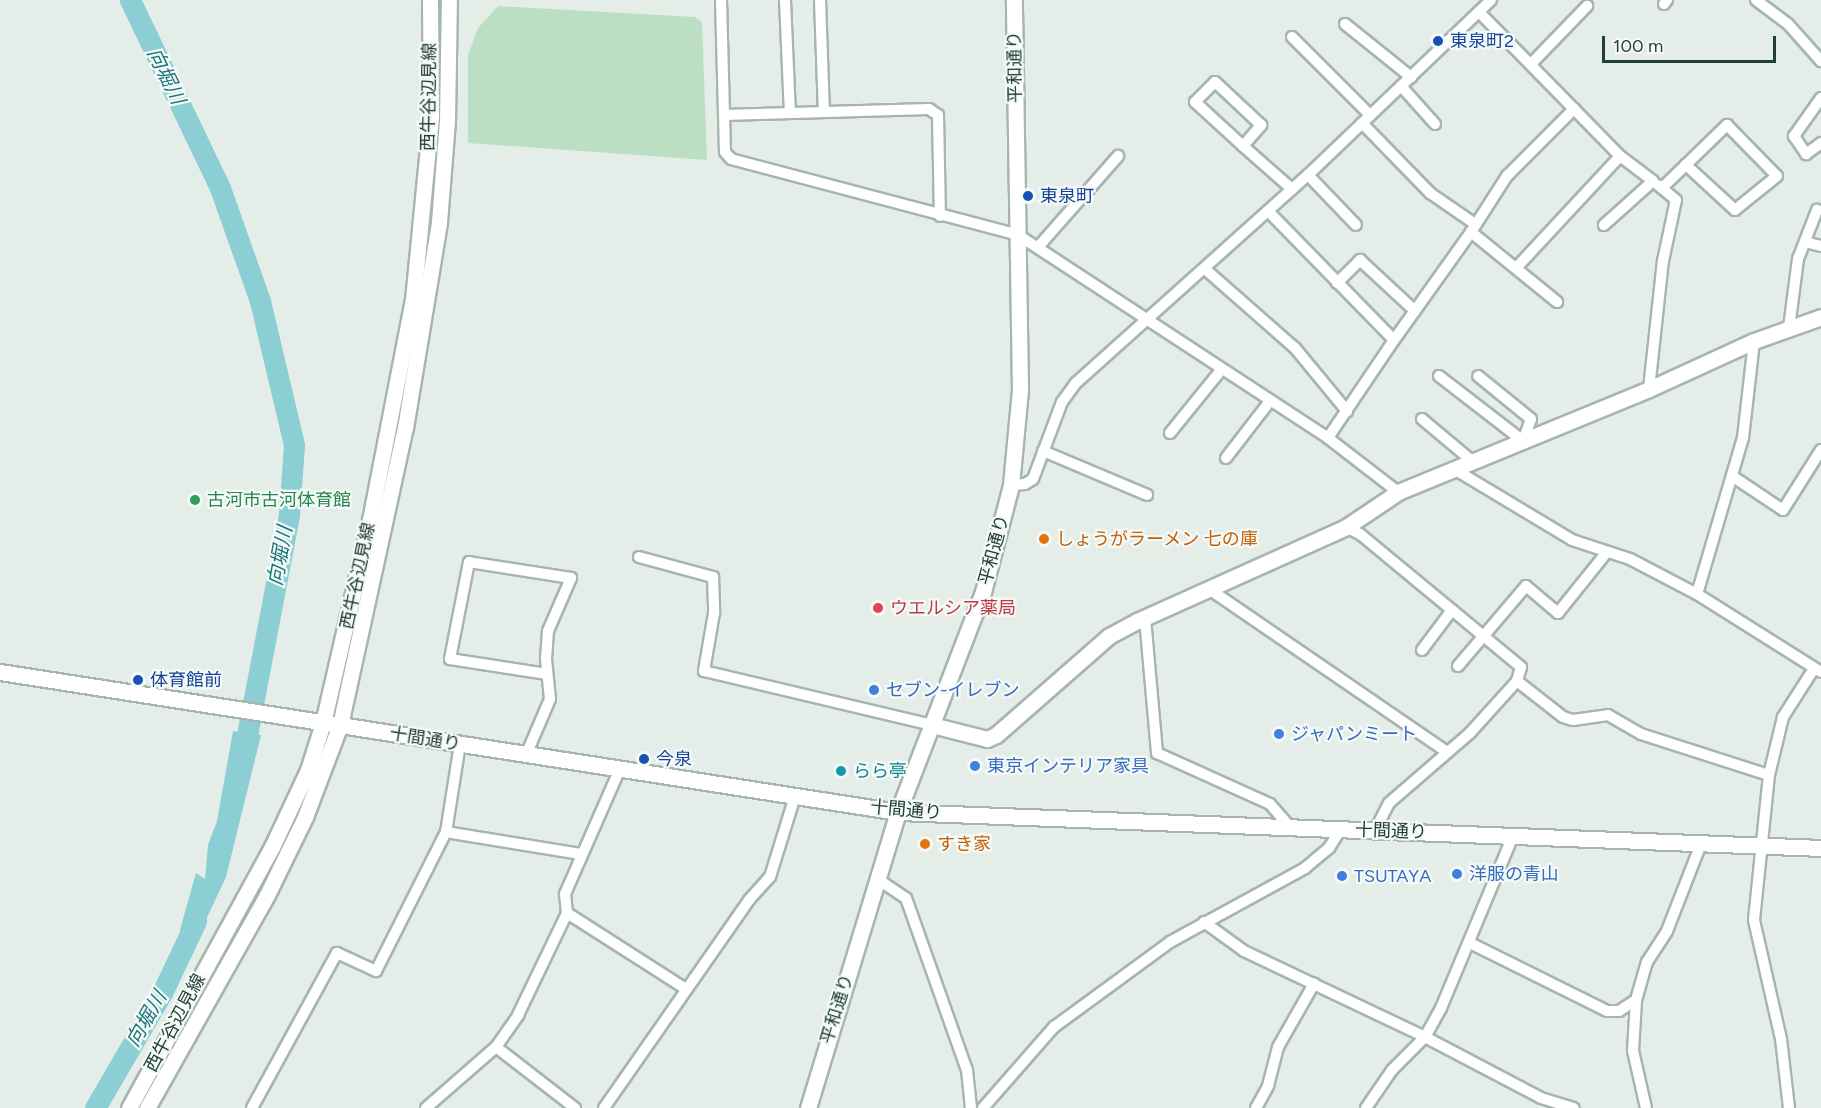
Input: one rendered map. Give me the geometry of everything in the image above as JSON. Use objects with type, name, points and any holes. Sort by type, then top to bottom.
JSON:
[{"type":"street","name":"西牛谷辺見線","points":[[129,1108],[272,847],[308,770],[323,723],[372,510],[413,300],[431,117],[430,0]]},
{"type":"street","name":"西牛谷辺見線","points":[[147,1108],[267,895],[306,817],[340,725],[405,428],[439,222],[447,122],[449,0]]},
{"type":"street","points":[[721,0],[725,152],[731,159],[1018,235],[1039,246],[1221,370],[1328,438],[1398,492]]},
{"type":"street","points":[[785,0],[790,113]]},
{"type":"street","points":[[820,0],[824,112]]},
{"type":"street","name":"平和通り","points":[[808,1108],[876,878],[898,812],[983,592],[1011,485],[1020,390],[1014,0]]},
{"type":"street","points":[[1011,485],[1025,484],[1033,479],[1068,392],[1308,175],[1491,0]]},
{"type":"street","points":[[1756,0],[1788,24],[1821,61]]},
{"type":"street","points":[[1531,64],[1587,6]]},
{"type":"street","points":[[1479,12],[1620,156],[1676,200],[1663,261],[1649,389]]},
{"type":"street","points":[[1345,24],[1411,77]]},
{"type":"street","points":[[1292,37],[1370,115]]},
{"type":"street","points":[[1243,146],[1261,124],[1215,82],[1195,102],[1243,146],[1292,189]]},
{"type":"street","points":[[1401,86],[1435,124]]},
{"type":"street","points":[[1821,98],[1794,136],[1806,154],[1821,143]]},
{"type":"street","points":[[724,115],[929,109],[938,115],[940,216]]},
{"type":"street","points":[[1328,438],[1507,176],[1574,109]]},
{"type":"street","points":[[1362,123],[1430,193],[1557,302]]},
{"type":"street","points":[[1604,225],[1686,165],[1727,125],[1777,176],[1735,210],[1686,165]]},
{"type":"street","points":[[1039,246],[1118,156]]},
{"type":"street","points":[[1517,267],[1620,156]]},
{"type":"street","points":[[1308,175],[1356,225]]},
{"type":"street","points":[[1789,328],[1804,242],[1816,210]]},
{"type":"street","points":[[1268,211],[1394,340]]},
{"type":"street","points":[[1804,242],[1821,246]]},
{"type":"street","points":[[1337,283],[1360,260],[1415,311]]},
{"type":"street","points":[[1205,269],[1295,348],[1347,411]]},
{"type":"street","points":[[639,557],[712,577],[714,612],[704,671],[987,739],[996,735],[1109,636],[1346,527],[1398,492],[1649,389],[1754,341],[1821,317]]},
{"type":"street","points":[[1697,594],[1743,438],[1754,341]]},
{"type":"street","points":[[1170,433],[1221,370]]},
{"type":"street","points":[[1439,376],[1523,441]]},
{"type":"street","points":[[1478,376],[1531,419],[1523,441]]},
{"type":"street","points":[[1226,458],[1270,401]]},
{"type":"street","points":[[1422,418],[1473,461]]},
{"type":"street","points":[[1732,476],[1783,510],[1821,450]]},
{"type":"street","points":[[1043,451],[1147,495]]},
{"type":"street","points":[[1454,469],[1572,540],[1607,552],[1697,594],[1817,671],[1783,717],[1769,775],[1754,920],[1781,1039],[1789,1108]]},
{"type":"street","points":[[1346,527],[1360,534],[1521,667],[1517,681],[1470,733],[1446,751],[1389,803],[1375,830]]},
{"type":"street","points":[[1458,666],[1526,586],[1558,613],[1607,552]]},
{"type":"street","points":[[526,754],[550,699],[547,674],[548,631],[572,578],[469,562],[450,659],[547,674]]},
{"type":"street","points":[[1209,589],[1446,751]]},
{"type":"street","points":[[1422,650],[1452,610]]},
{"type":"street","points":[[1145,618],[1157,753],[1270,804],[1289,826]]},
{"type":"street","name":"十間通り","points":[[0,672],[898,812],[1821,848]]},
{"type":"street","points":[[1517,681],[1563,717],[1573,720],[1608,715],[1641,734],[1769,775]]},
{"type":"street","points":[[252,1108],[337,952],[376,971],[446,832],[459,744]]},
{"type":"street","points":[[428,1107],[496,1047],[518,1015],[567,913],[565,894],[580,854],[612,793],[620,769]]},
{"type":"street","points":[[604,1108],[686,989],[770,877],[795,796]]},
{"type":"street","points":[[983,1108],[1054,1027],[1170,942],[1305,868],[1329,848],[1341,829]]},
{"type":"street","points":[[446,832],[580,854]]},
{"type":"street","points":[[1366,1108],[1392,1070],[1425,1037],[1470,943],[1513,836]]},
{"type":"street","points":[[1646,1108],[1633,1051],[1636,1000],[1647,962],[1666,931],[1701,844]]},
{"type":"street","points":[[876,878],[906,898],[967,1070],[971,1108]]},
{"type":"street","points":[[567,913],[686,989]]},
{"type":"street","points":[[1204,922],[1245,951],[1425,1037],[1540,1098],[1574,1108]]},
{"type":"street","points":[[1470,943],[1607,1011],[1619,1011],[1636,1000]]},
{"type":"street","points":[[1256,1108],[1268,1086],[1278,1047],[1314,984]]},
{"type":"street","points":[[496,1047],[575,1108]]},
{"type":"green space","points":[[498,6],[695,17],[702,22],[707,160],[468,143],[468,55],[478,28]]},
{"type":"water","points":[[233,731],[261,735],[226,877],[194,945],[185,946],[180,930],[196,873],[205,879],[208,845],[217,821]]},
{"type":"waterway","name":"向堀川","points":[[130,0],[220,188],[260,301],[294,445],[289,515],[242,761]]},
{"type":"waterway","name":"向堀川","points":[[95,1108],[162,993],[196,921]]},
{"type":"place","name":"東泉町2","points":[[1438,41]]},
{"type":"place","name":"東泉町","points":[[1028,196]]},
{"type":"place","name":"古河市古河体育館","points":[[195,500]]},
{"type":"place","name":"しょうがラーメン 七の庫","points":[[1044,539]]},
{"type":"place","name":"ウエルシア薬局","points":[[878,608]]},
{"type":"place","name":"体育館前","points":[[138,680]]},
{"type":"place","name":"セブン-イレブン","points":[[874,690]]},
{"type":"place","name":"ジャパンミート","points":[[1279,734]]},
{"type":"place","name":"今泉","points":[[644,759]]},
{"type":"place","name":"東京インテリア家具","points":[[975,766]]},
{"type":"place","name":"らら亭","points":[[841,771]]},
{"type":"place","name":"すき家","points":[[925,844]]},
{"type":"place","name":"洋服の青山","points":[[1457,874]]},
{"type":"place","name":"TSUTAYA","points":[[1342,876]]}]
